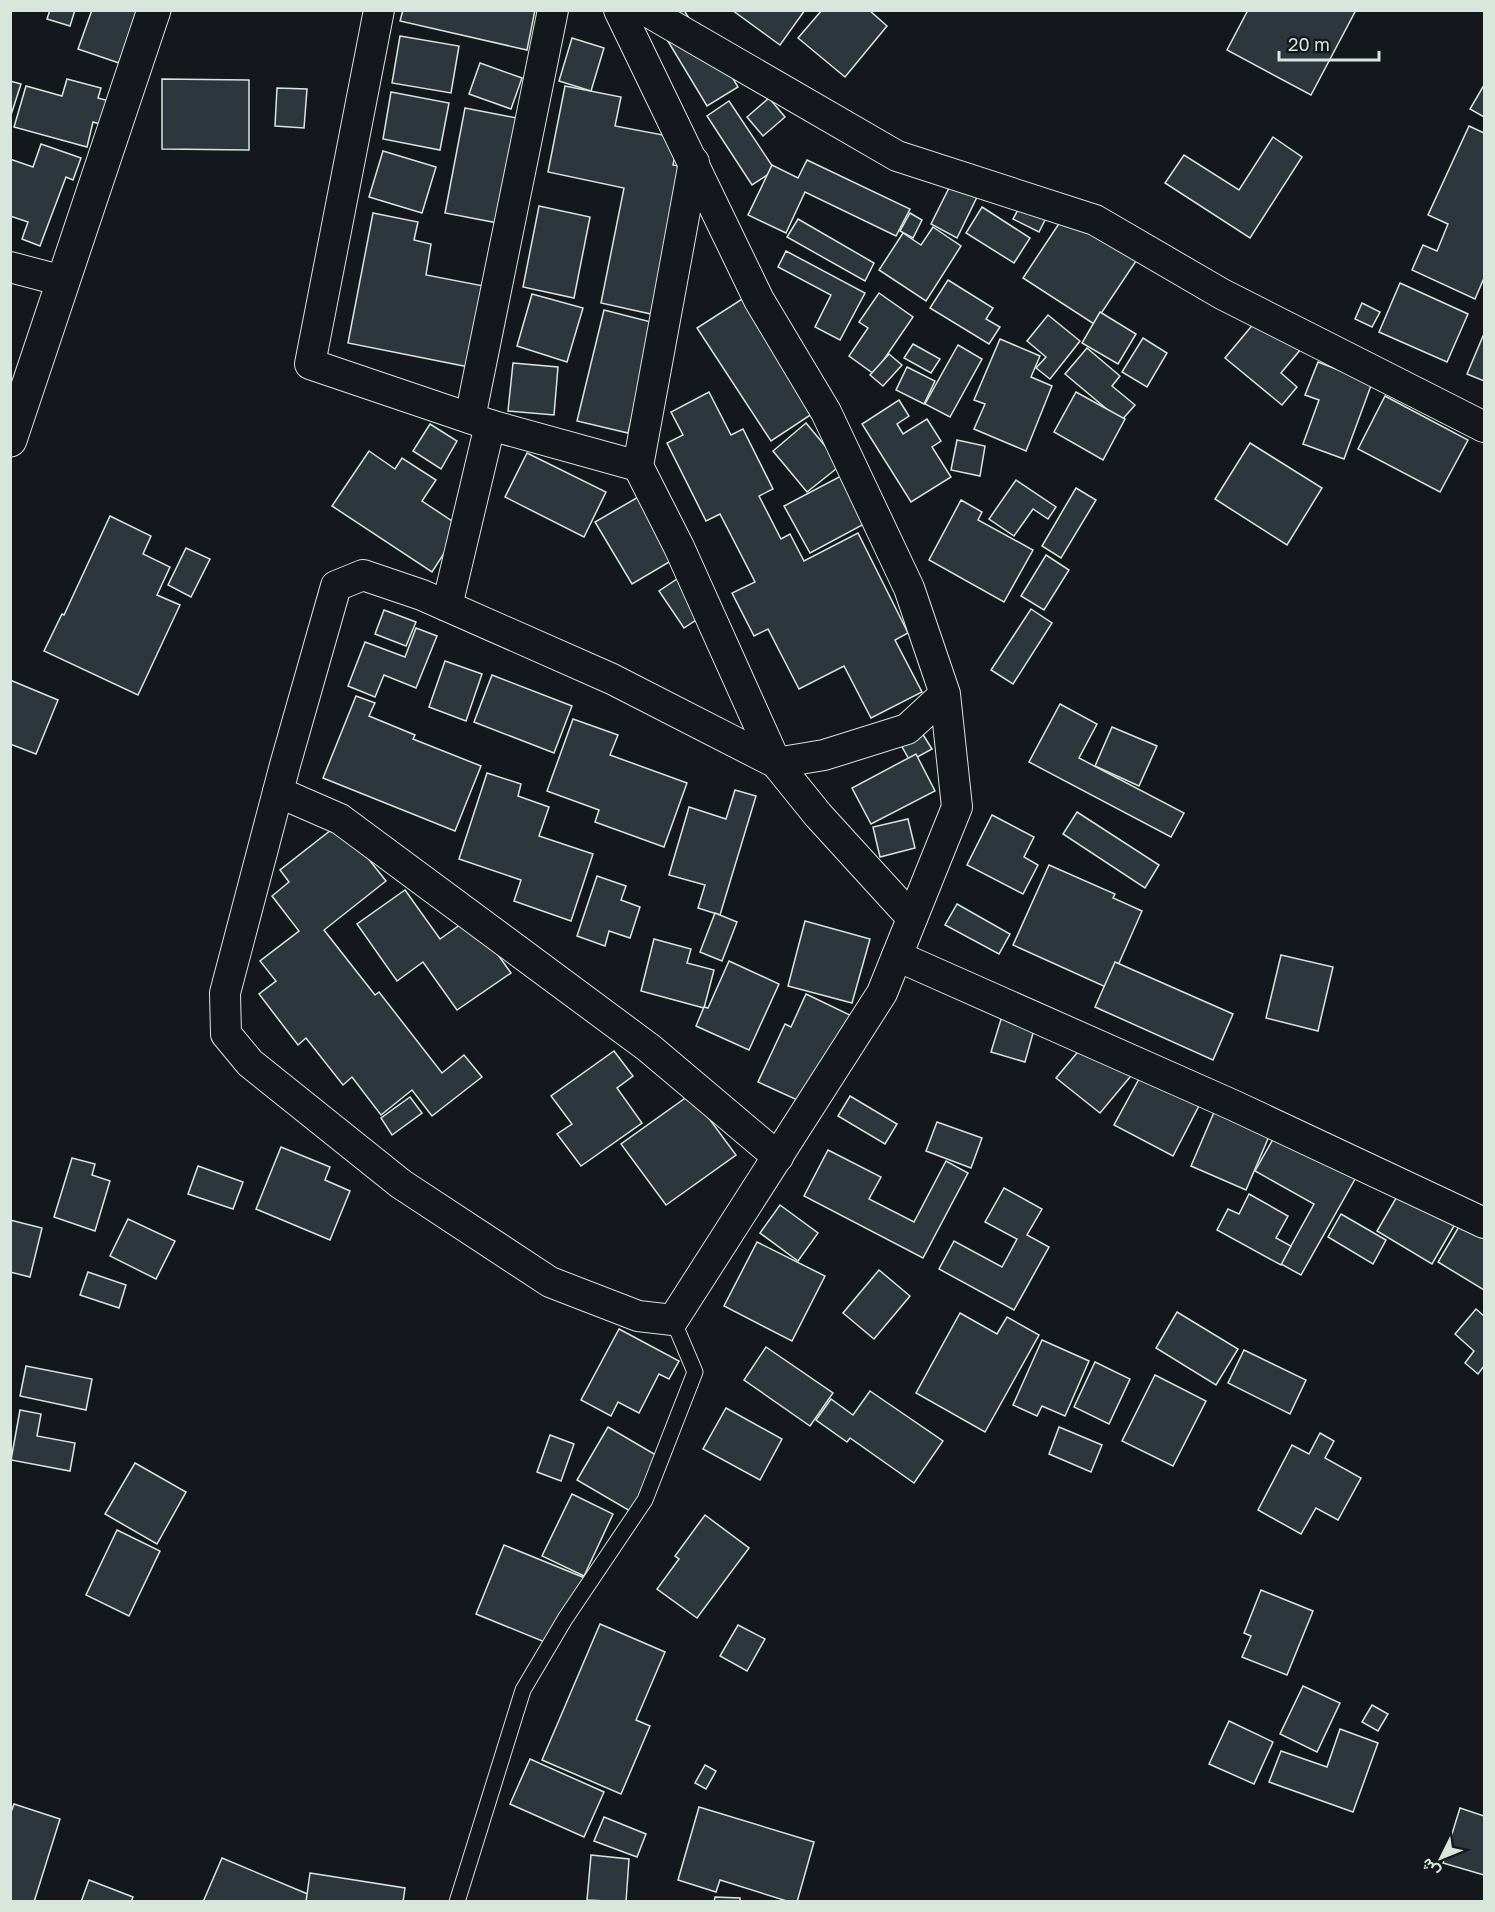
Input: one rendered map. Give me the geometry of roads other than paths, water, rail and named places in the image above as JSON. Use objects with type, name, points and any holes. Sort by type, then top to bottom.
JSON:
[{"type":"main road","points":[[11,439],[154,10]]},
{"type":"street","points":[[379,10],[310,364],[480,421],[638,466]]},
{"type":"street","points":[[447,606],[553,10]]},
{"type":"street","points":[[619,10],[759,300],[826,412],[909,588],[945,694],[957,807],[882,993],[673,1320],[638,1316],[550,1282],[401,1184],[250,1063],[226,1034],[225,993],[336,586],[363,575],[447,606],[612,679],[776,762],[824,755],[907,729],[945,694]]},
{"type":"street","points":[[645,10],[897,156],[1095,220],[1222,294],[1485,428]]},
{"type":"street","points":[[694,162],[638,466],[679,547],[776,762],[818,815],[912,918]]},
{"type":"street","points":[[10,267],[63,281]]},
{"type":"street","points":[[278,792],[340,819],[649,1048],[778,1157]]},
{"type":"street","points":[[897,956],[1235,1106],[1485,1223]]},
{"type":"lane","points":[[457,1902],[523,1690],[565,1619],[645,1500],[695,1372],[673,1320]]}]
